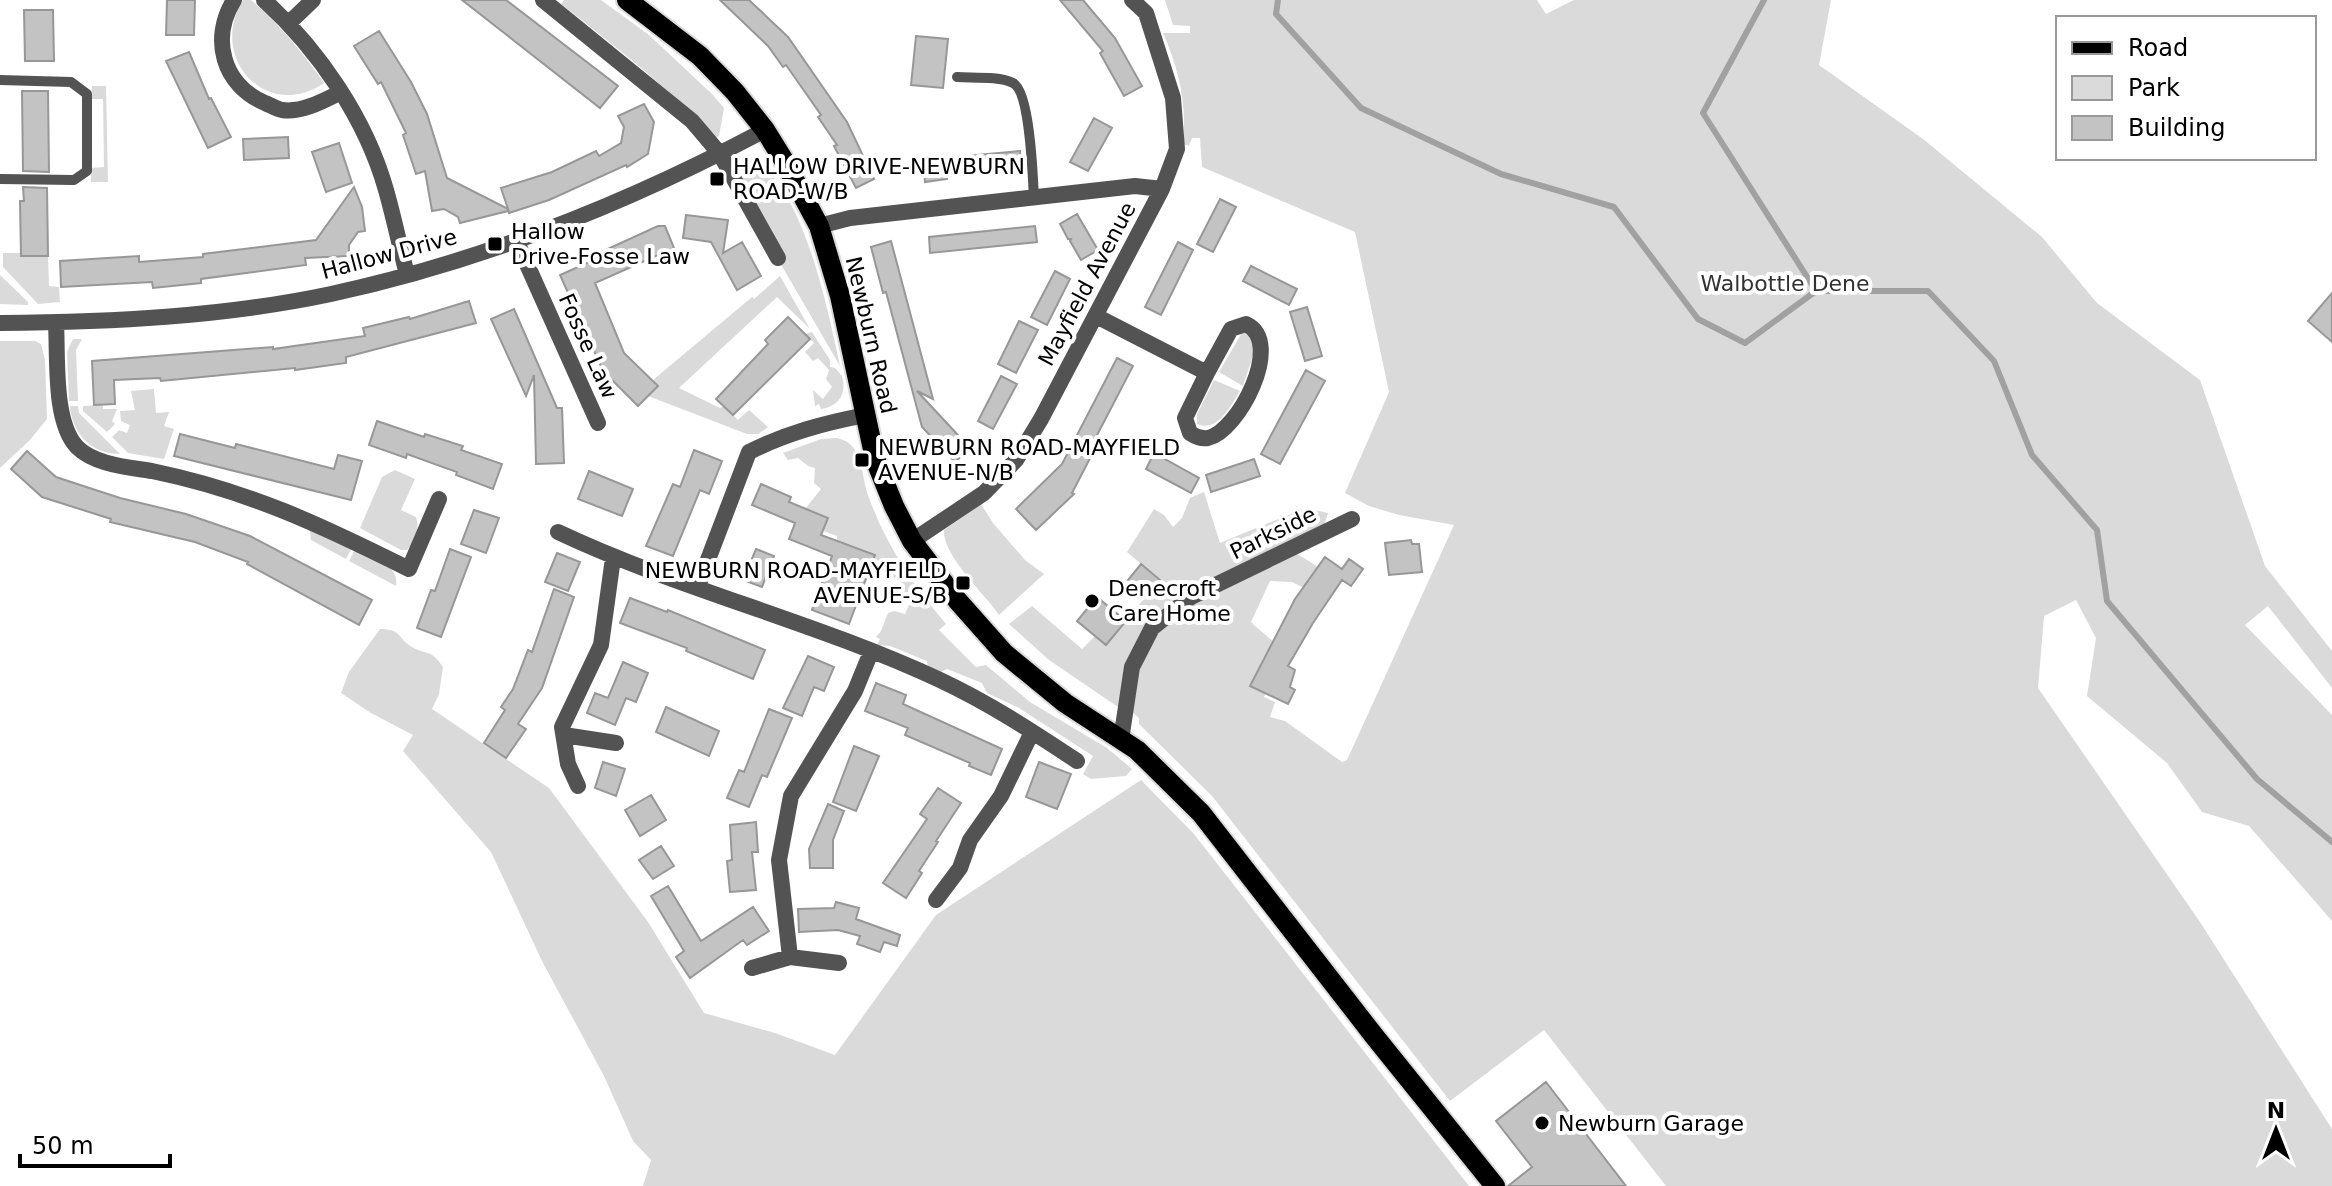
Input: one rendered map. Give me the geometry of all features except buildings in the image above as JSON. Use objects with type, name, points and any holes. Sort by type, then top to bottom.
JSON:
[{"type":"main road","name":"Newburn Road","points":[[627,0],[700,56],[735,92],[765,130],[819,226],[840,296],[875,459],[912,541],[957,600],[1004,653],[1065,703],[1137,750],[1201,813],[1495,1186]]},
{"type":"street","points":[[234,0],[223,34],[224,56],[231,78],[243,91],[283,110],[316,104],[341,92]]},
{"type":"street","points":[[264,0],[289,23],[341,92],[366,137],[386,188],[407,275]]},
{"type":"street","points":[[289,23],[313,0]]},
{"type":"street","points":[[543,0],[692,121],[720,154],[778,258]]},
{"type":"street","name":"Mayfield Avenue","points":[[912,541],[984,493],[1016,460],[1029,441],[1162,189],[1177,149],[1173,98],[1146,13],[1132,0]]},
{"type":"street","name":"Hallow Drive","points":[[0,323],[164,317],[330,294],[407,275],[517,242],[661,183],[765,130]]},
{"type":"street","points":[[819,226],[850,218],[1135,186],[1162,189]]},
{"type":"street","name":"Fosse Law","points":[[517,242],[598,423]]},
{"type":"street","points":[[1096,316],[1207,373]]},
{"type":"street","points":[[56,323],[65,427],[79,449],[91,456],[110,463],[189,479],[269,504],[322,525],[409,569],[439,499]]},
{"type":"street","points":[[1246,324],[1255,329],[1262,339],[1262,349],[1249,395],[1220,432],[1211,438],[1199,438],[1190,433],[1185,418],[1207,373],[1231,329],[1246,324]]},
{"type":"street","points":[[698,586],[749,452],[782,436],[866,415]]},
{"type":"street","name":"Parkside","points":[[1121,740],[1132,667],[1152,628],[1191,597],[1352,519]]},
{"type":"street","points":[[558,532],[613,558],[698,586],[939,679],[1006,713],[1077,761]]},
{"type":"street","points":[[578,786],[568,764],[562,727],[601,645],[613,558]]},
{"type":"street","points":[[790,957],[779,860],[791,796],[855,691],[871,652]]},
{"type":"street","points":[[936,900],[960,868],[970,840],[1001,796],[1032,732]]},
{"type":"street","points":[[564,735],[616,743]]},
{"type":"street","points":[[752,968],[790,957],[839,963]]},
{"type":"lane","points":[[957,77],[1012,82],[1019,87],[1025,107],[1034,199]]},
{"type":"lane","points":[[0,80],[71,82],[87,94],[87,171],[74,180],[0,179]]},
{"type":"green space","points":[[243,0],[251,0],[272,19],[324,83],[303,93],[283,95],[264,89],[249,78],[238,62],[233,43],[234,22]]},
{"type":"green space","points":[[564,0],[601,0],[649,35],[724,108],[719,136],[716,138],[661,85],[561,4]]},
{"type":"green space","name":"Walbottle Dene","points":[[1165,0],[1537,0],[1546,14],[1574,0],[1831,0],[1819,65],[1923,139],[2042,237],[2097,303],[2200,380],[2265,566],[2332,651],[2332,688],[2268,606],[2245,625],[2332,715],[2332,921],[2249,826],[2202,812],[2167,763],[2087,696],[2096,638],[2076,600],[2044,616],[2038,688],[2200,922],[2332,1129],[2332,1186],[1666,1186],[1544,1030],[1450,1101],[1212,796],[1139,724],[1139,718],[1129,709],[1139,659],[1153,632],[1163,622],[1198,601],[1296,553],[1318,567],[1304,588],[1292,582],[1270,581],[1251,622],[1276,645],[1288,666],[1265,655],[1250,686],[1266,693],[1264,697],[1275,702],[1270,717],[1285,721],[1342,762],[1347,760],[1454,525],[1399,515],[1369,506],[1345,493],[1389,392],[1355,232],[1202,167],[1200,138],[1192,138],[1189,146],[1183,144],[1184,115],[1180,87],[1163,33],[1190,33],[1190,26],[1173,25]]},
{"type":"green space","points":[[92,86],[106,86],[108,182],[91,182],[91,168],[104,167],[103,99],[92,99]]},
{"type":"green space","points":[[746,165],[767,169],[794,211],[814,263],[840,366],[779,261],[786,256],[739,171]]},
{"type":"green space","points":[[3,253],[48,256],[49,286],[59,287],[60,302],[38,304],[3,267]]},
{"type":"green space","points":[[0,275],[28,302],[28,305],[0,304]]},
{"type":"green space","points":[[780,276],[810,329],[777,297],[679,388],[720,408],[724,406],[738,420],[749,410],[768,427],[758,434],[747,434],[648,396],[658,386],[653,380]]},
{"type":"green space","points":[[1243,331],[1256,346],[1243,386],[1219,372]]},
{"type":"green space","points":[[812,332],[830,360],[830,367],[842,376],[843,382],[842,394],[837,402],[821,409],[819,404],[815,406],[813,390],[823,399],[832,387],[826,379],[829,370],[818,358],[813,361],[805,352],[814,343],[805,334]]},
{"type":"green space","points":[[73,339],[82,339],[76,350],[78,401],[69,401],[67,352]]},
{"type":"green space","points":[[0,341],[35,341],[41,344],[45,360],[47,419],[0,468]]},
{"type":"green space","points":[[1214,380],[1240,391],[1217,421],[1211,425],[1197,424],[1197,414]]},
{"type":"green space","points":[[154,389],[156,413],[169,412],[164,426],[174,429],[164,459],[128,453],[112,437],[119,430],[127,433],[130,425],[121,421],[120,411],[135,410],[131,391]]},
{"type":"green space","points":[[103,405],[103,409],[117,409],[112,421],[115,424],[107,432],[83,411],[83,406]]},
{"type":"green space","points":[[70,406],[78,406],[79,413],[120,454],[101,450],[85,440],[75,425]]},
{"type":"green space","points":[[821,439],[846,441],[857,454],[876,516],[902,564],[946,624],[939,630],[976,667],[986,665],[1030,702],[1107,748],[1132,769],[1126,776],[1091,779],[1083,774],[1093,756],[1019,708],[987,693],[982,683],[947,669],[939,673],[928,668],[927,661],[890,646],[877,645],[880,639],[876,637],[888,613],[905,614],[911,600],[898,593],[902,580],[870,570],[875,555],[837,541],[837,536],[823,531],[828,518],[805,509],[821,489],[814,483],[815,468],[798,458],[788,460],[783,453]]},
{"type":"green space","points":[[395,470],[415,479],[401,510],[416,517],[417,521],[416,535],[407,550],[401,550],[360,528],[382,477]]},
{"type":"green space","points":[[1204,492],[1220,543],[1305,508],[1328,513],[1324,526],[1150,626],[1121,709],[1049,660],[1009,624],[1032,606],[1082,649],[1095,636],[1106,644],[1160,580],[1127,552],[1154,509],[1164,515],[1173,527],[1182,518],[1190,498]]},
{"type":"green space","points":[[981,504],[1025,560],[1044,574],[999,615],[957,562],[945,540],[944,530]]},
{"type":"green space","points":[[309,526],[353,546],[346,559],[311,540]]},
{"type":"green space","points":[[356,548],[389,567],[394,572],[396,586],[349,561]]},
{"type":"green space","points":[[380,629],[396,632],[407,644],[432,655],[443,667],[439,694],[432,709],[549,788],[648,922],[704,1013],[775,1033],[835,1055],[936,915],[1141,780],[1194,834],[1469,1186],[643,1186],[651,1160],[633,1141],[604,1076],[543,963],[491,852],[403,751],[413,735],[341,693],[349,672]]},
{"type":"waterway","points":[[1278,0],[1276,14],[1361,108],[1501,174],[1614,207],[1698,319],[1745,343],[1816,291],[1928,291],[1994,361],[2032,455],[2097,530],[2107,601],[2257,779],[2332,842]]},
{"type":"waterway","points":[[1764,0],[1703,113],[1816,291]]},
{"type":"place","name":"HALLOW DRIVE-NEWBURN ROAD-W/B","points":[[717,179]]},
{"type":"place","name":"Hallow Drive-Fosse Law","points":[[495,244]]},
{"type":"place","name":"NEWBURN ROAD-MAYFIELD AVENUE-N/B","points":[[862,460]]},
{"type":"place","name":"NEWBURN ROAD-MAYFIELD AVENUE-S/B","points":[[963,583]]},
{"type":"place","name":"Denecroft Care Home","points":[[1092,601]]},
{"type":"place","name":"Newburn Garage","points":[[1542,1123]]}]
